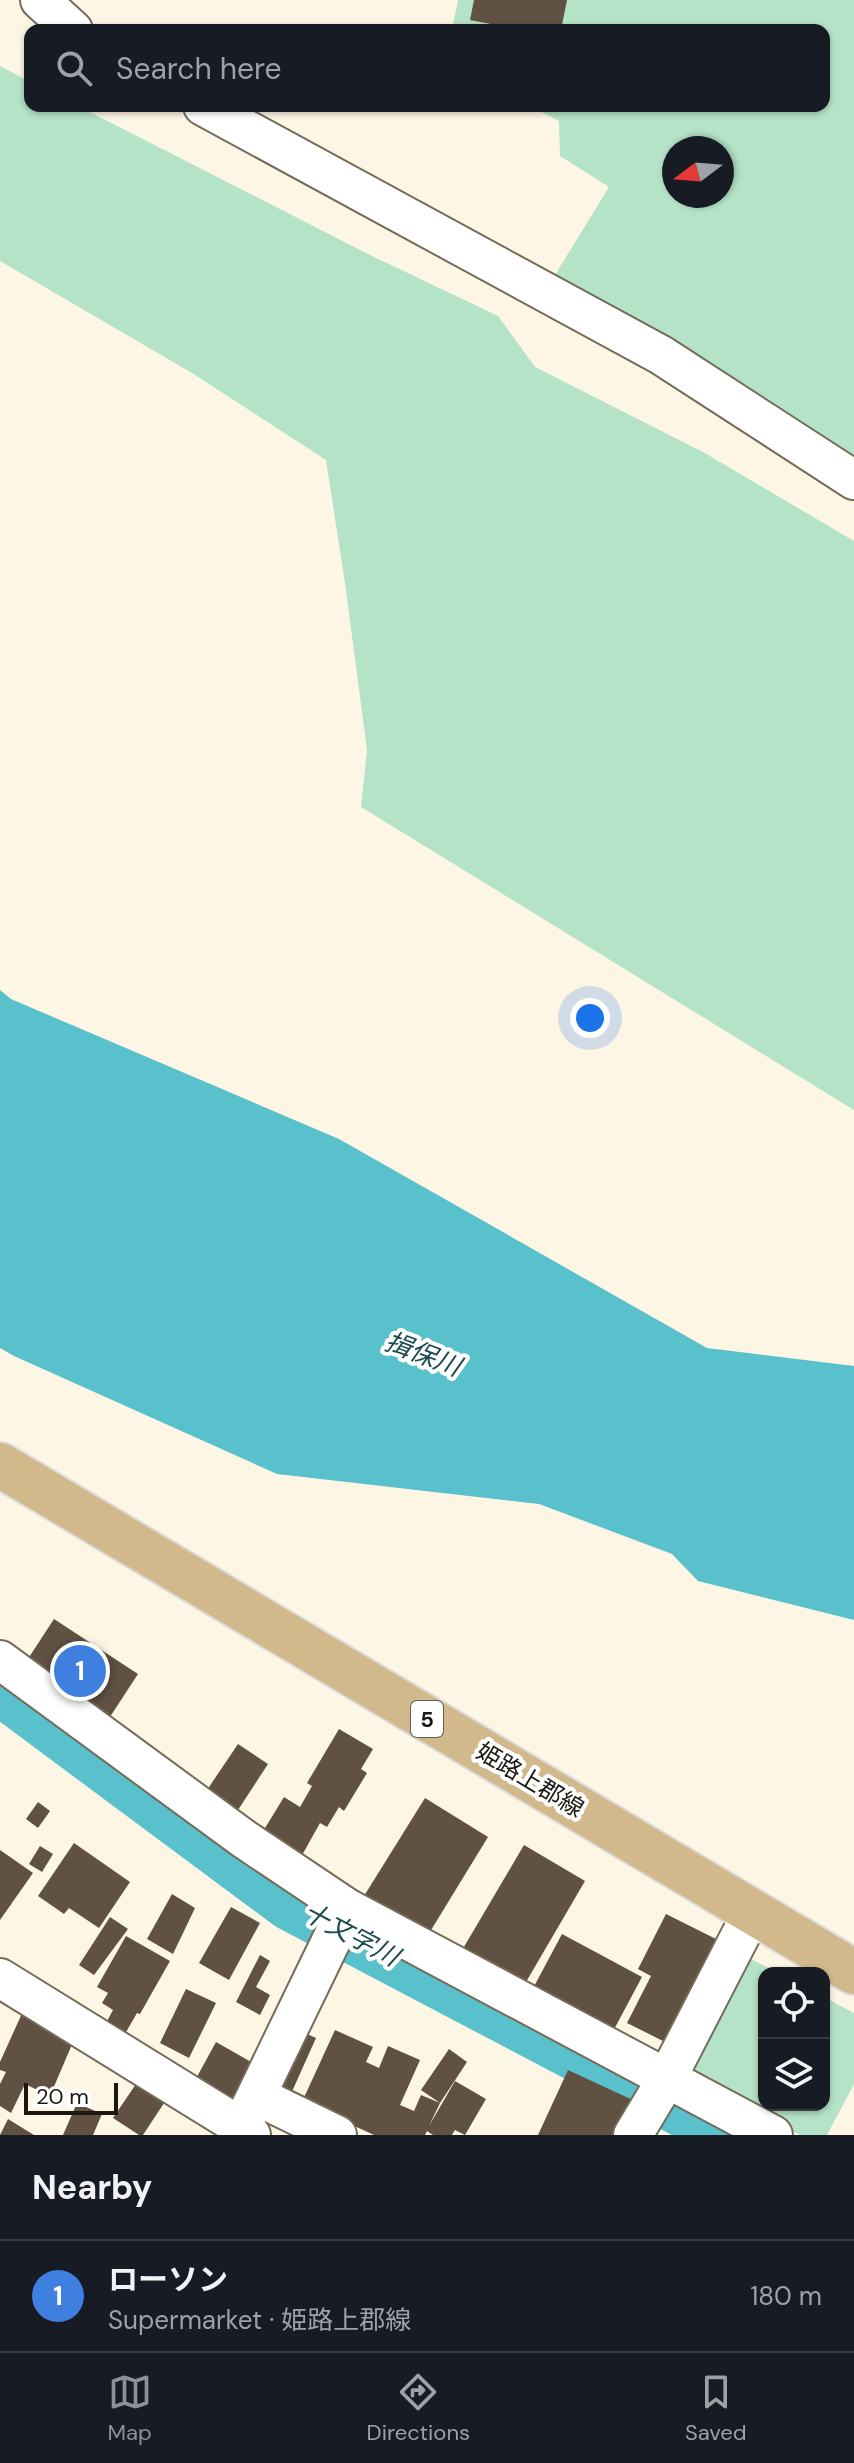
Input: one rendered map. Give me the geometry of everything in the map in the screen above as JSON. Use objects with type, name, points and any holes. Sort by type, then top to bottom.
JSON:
[{"type":"main road","name":"姫路上郡線","points":[[0,1465],[854,1972]]},
{"type":"street","points":[[40,0],[66,24]]},
{"type":"street","points":[[214,112],[661,355],[854,480]]},
{"type":"street","points":[[0,1660],[244,1839],[347,1908],[773,2135]]},
{"type":"street","points":[[250,2119],[347,1908]]},
{"type":"street","points":[[639,2124],[666,2080],[752,1913]]},
{"type":"street","points":[[0,1978],[250,2119],[337,2135]]},
{"type":"green space","points":[[458,0],[854,0],[854,460],[664,339],[555,275],[609,187],[560,156],[559,121],[542,112],[830,112],[830,24],[453,24]]},
{"type":"green space","points":[[0,66],[24,79],[24,112],[90,112],[368,254],[498,316],[535,367],[703,452],[854,541],[854,1110],[361,807],[367,750],[326,460],[192,373],[0,261]]},
{"type":"green space","points":[[747,1957],[766,1967],[758,1967],[758,2111],[830,2111],[830,2000],[854,2013],[854,2084],[827,2135],[800,2135],[686,2075]]},
{"type":"water","name":"揖保川","points":[[0,990],[11,999],[339,1139],[707,1348],[854,1366],[854,1620],[698,1581],[672,1554],[539,1504],[277,1474],[0,1348]]},
{"type":"building","points":[[474,0],[567,0],[562,24],[490,24],[470,20]]},
{"type":"building","points":[[54,1619],[138,1674],[106,1723],[22,1668]]},
{"type":"building","points":[[339,1729],[373,1749],[361,1769],[367,1773],[344,1811],[339,1807],[327,1827],[320,1823],[301,1857],[262,1833],[284,1797],[300,1807],[312,1786],[307,1783]]},
{"type":"building","points":[[238,1744],[268,1764],[236,1813],[205,1793]]},
{"type":"building","points":[[425,1798],[488,1837],[428,1935],[364,1896]]},
{"type":"building","points":[[38,1802],[50,1811],[38,1828],[26,1819]]},
{"type":"building","points":[[74,1843],[130,1882],[99,1928],[69,1908],[64,1914],[38,1896]]},
{"type":"building","points":[[524,1845],[585,1881],[519,1994],[458,1957]]},
{"type":"building","points":[[40,1846],[53,1854],[42,1872],[29,1864]]},
{"type":"building","points":[[0,1850],[33,1873],[0,1920]]},
{"type":"building","points":[[172,1894],[195,1908],[173,1954],[147,1939]]},
{"type":"building","points":[[231,1907],[260,1923],[229,1980],[199,1963]]},
{"type":"building","points":[[666,1914],[722,1942],[671,2045],[627,2023],[651,1976],[638,1969]]},
{"type":"building","points":[[110,1917],[128,1929],[94,1975],[79,1965]]},
{"type":"building","points":[[562,1934],[642,1977],[611,2035],[531,1992]]},
{"type":"building","points":[[126,1936],[170,1961],[122,2039],[103,2029],[113,2010],[102,2003],[108,1993],[97,1987]]},
{"type":"building","points":[[260,1955],[270,1961],[256,1987],[270,1995],[260,2015],[236,2002]]},
{"type":"building","points":[[186,1989],[216,2003],[189,2058],[160,2043]]},
{"type":"building","points":[[24,2009],[76,2035],[50,2096],[25,2084],[11,2113],[0,2106],[0,2084],[6,2072],[0,2070],[0,2062]]},
{"type":"building","points":[[298,2030],[316,2038],[290,2096],[273,2088]]},
{"type":"building","points":[[335,2030],[373,2047],[366,2062],[379,2068],[388,2046],[420,2060],[400,2105],[414,2111],[421,2095],[440,2103],[429,2126],[455,2081],[486,2099],[465,2135],[455,2130],[452,2135],[433,2135],[427,2131],[425,2135],[374,2135],[302,2102]]},
{"type":"building","points":[[216,2042],[260,2067],[237,2108],[193,2084]]},
{"type":"building","points":[[449,2049],[467,2062],[440,2103],[421,2090]]},
{"type":"building","points":[[568,2070],[637,2102],[621,2135],[538,2135]]},
{"type":"building","points":[[136,2084],[164,2103],[143,2135],[113,2118]]},
{"type":"building","points":[[77,2103],[102,2114],[93,2135],[63,2135]]},
{"type":"building","points":[[8,2119],[34,2135],[0,2135]]},
{"type":"waterway","name":"十文字川","points":[[0,1687],[291,1903],[732,2135]]},
{"type":"place","name":"ローソン","points":[[80,1671]]}]
